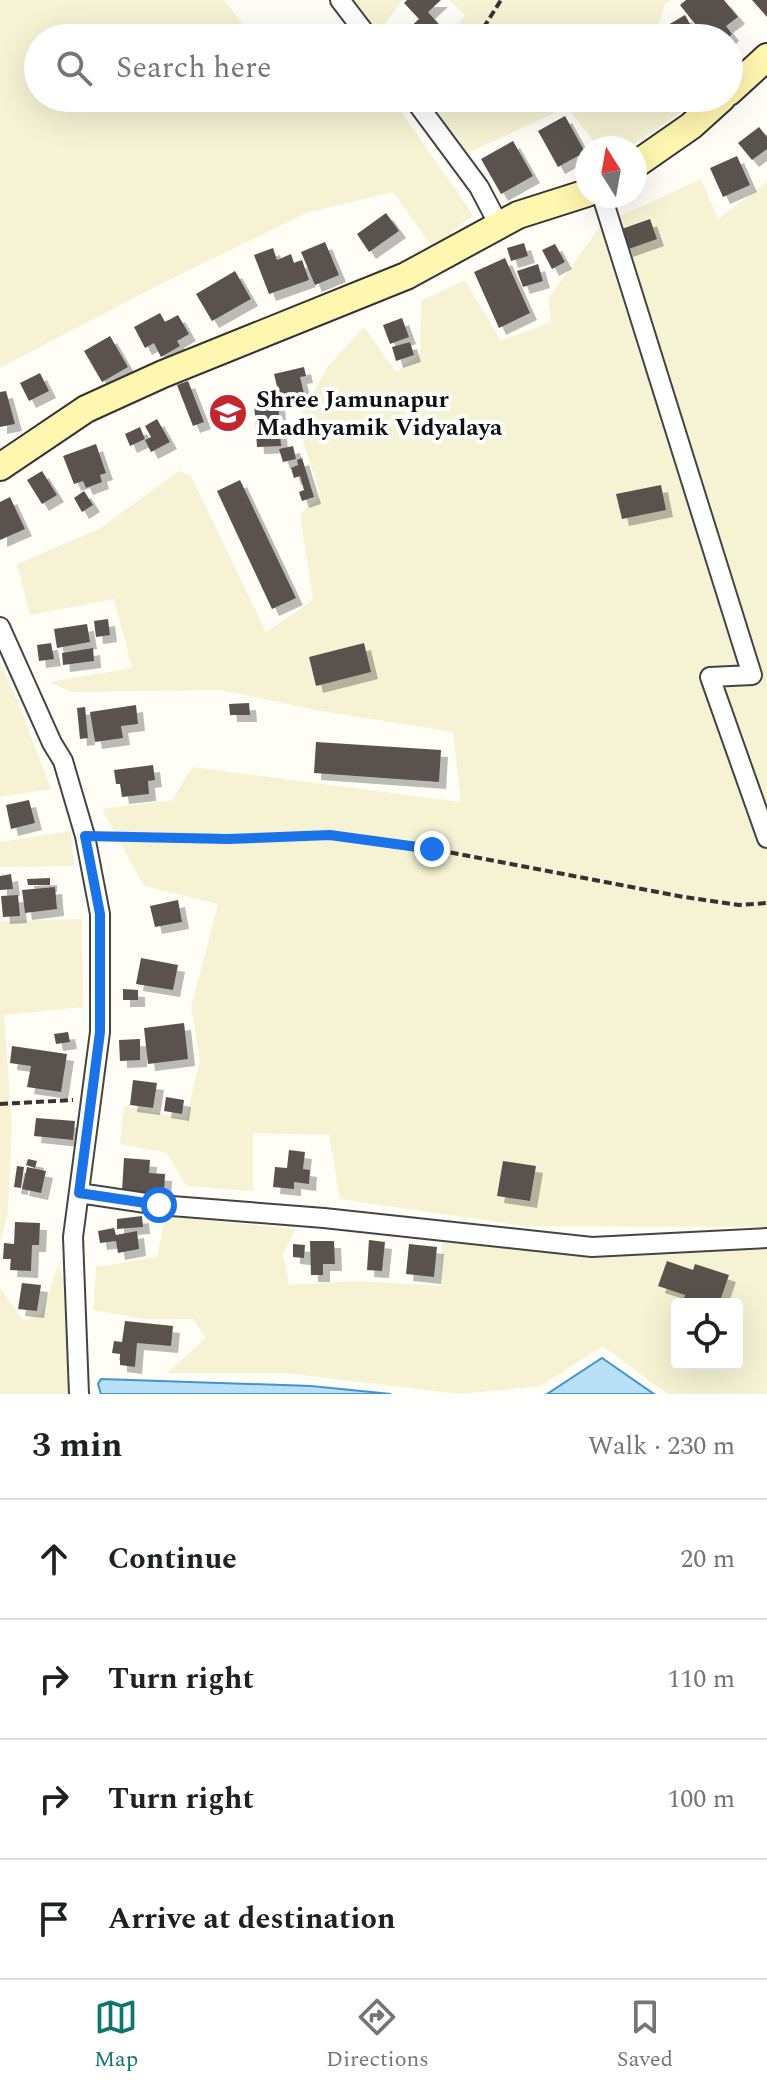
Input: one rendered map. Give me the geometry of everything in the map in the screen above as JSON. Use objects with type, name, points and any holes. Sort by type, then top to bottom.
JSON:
[{"type":"street","points":[[340,0],[358,24]]},
{"type":"street","points":[[743,79],[767,57]]},
{"type":"street","points":[[423,112],[479,187],[500,227]]},
{"type":"street","points":[[647,157],[706,112]]},
{"type":"street","points":[[0,467],[86,409],[163,374],[406,276],[518,215],[575,197]]},
{"type":"street","points":[[606,208],[752,675],[710,677],[767,838]]},
{"type":"street","points":[[0,627],[63,761],[85,836],[100,914],[100,1032],[73,1237],[79,1394]]},
{"type":"street","points":[[79,1193],[159,1205],[324,1218],[592,1247],[767,1238]]},
{"type":"path","points":[[486,24],[501,0]]},
{"type":"path","points":[[85,836],[228,839],[330,835],[432,849],[684,897],[739,905],[767,903]]},
{"type":"path","points":[[0,1104],[93,1099]]},
{"type":"shaded area","points":[[0,0],[224,0],[243,24],[24,24],[24,112],[402,112],[473,215],[433,248],[393,192],[306,213],[0,368]]},
{"type":"shaded area","points":[[354,0],[403,0],[384,24],[373,24]]},
{"type":"shaded area","points":[[449,0],[672,0],[665,4],[659,24],[458,24],[465,15]]},
{"type":"shaded area","points":[[437,112],[556,112],[468,153]]},
{"type":"shaded area","points":[[571,112],[681,112],[646,136],[590,136]]},
{"type":"shaded area","points":[[701,179],[718,219],[767,182],[767,1227],[525,1226],[340,1199],[329,1135],[253,1133],[253,1191],[186,1186],[167,1153],[120,1144],[124,1106],[186,1119],[200,1060],[191,1008],[218,904],[144,886],[102,809],[172,800],[192,767],[461,802],[453,732],[315,710],[221,690],[71,692],[50,682],[132,668],[114,599],[30,615],[17,564],[99,529],[179,471],[191,476],[266,632],[313,600],[300,514],[321,496],[297,422],[328,366],[364,327],[396,372],[420,354],[421,301],[465,280],[501,341],[551,322],[548,299],[601,225],[638,208],[647,208],[647,204]]},
{"type":"shaded area","points":[[0,662],[21,710],[51,789],[0,797]]},
{"type":"shaded area","points":[[71,831],[74,866],[0,867],[0,842]]},
{"type":"shaded area","points":[[82,919],[83,1007],[4,1015],[12,1125],[8,1211],[0,1244],[0,921]]},
{"type":"shaded area","points":[[165,1216],[296,1229],[283,1254],[289,1285],[356,1281],[441,1286],[442,1243],[767,1245],[767,1394],[667,1394],[603,1346],[540,1386],[460,1394],[285,1373],[167,1373],[206,1338],[193,1319],[145,1319],[93,1310],[96,1267],[157,1257]]},
{"type":"shaded area","points":[[58,1264],[66,1287],[72,1394],[0,1394],[0,1288],[23,1320],[42,1314]]},
{"type":"water","points":[[602,1358],[654,1394],[547,1394]]},
{"type":"water","points":[[101,1379],[311,1386],[391,1394],[101,1394],[98,1384]]},
{"type":"building","points":[[407,0],[441,0],[428,12],[438,24],[413,24],[419,19],[404,3]]},
{"type":"building","points":[[686,0],[724,0],[738,17],[729,24],[695,24],[680,5]]},
{"type":"building","points":[[752,0],[767,0],[767,17]]},
{"type":"building","points":[[685,15],[690,24],[670,24]]},
{"type":"building","points":[[565,116],[576,136],[575,158],[558,167],[538,131]]},
{"type":"building","points":[[759,127],[767,137],[767,149],[752,160],[738,143]]},
{"type":"building","points":[[513,141],[533,176],[501,194],[481,159]]},
{"type":"building","points":[[737,156],[750,185],[723,197],[710,168]]},
{"type":"building","points":[[386,213],[399,231],[369,252],[357,234]]},
{"type":"building","points":[[650,219],[657,239],[626,250],[619,230]]},
{"type":"building","points":[[325,242],[339,275],[315,285],[301,252]]},
{"type":"building","points":[[524,243],[528,256],[511,261],[507,248]]},
{"type":"building","points":[[555,244],[565,262],[552,269],[542,250]]},
{"type":"building","points":[[273,248],[277,260],[291,254],[294,263],[302,260],[309,280],[269,294],[254,255]]},
{"type":"building","points":[[505,258],[530,313],[499,328],[474,272]]},
{"type":"building","points":[[538,264],[543,281],[523,287],[517,271]]},
{"type":"building","points":[[235,271],[251,299],[212,321],[196,294]]},
{"type":"building","points":[[160,313],[165,322],[178,315],[189,334],[177,341],[180,346],[161,357],[154,343],[145,348],[134,327]]},
{"type":"building","points":[[402,318],[409,337],[390,344],[383,325]]},
{"type":"building","points":[[110,336],[128,367],[102,382],[84,351]]},
{"type":"building","points":[[410,342],[414,355],[396,361],[392,347]]},
{"type":"building","points":[[304,367],[306,376],[300,377],[305,397],[281,403],[274,374]]},
{"type":"building","points":[[40,373],[49,391],[29,401],[20,383]]},
{"type":"building","points":[[188,381],[204,422],[193,426],[177,385]]},
{"type":"building","points":[[6,391],[15,424],[0,427],[0,392]]},
{"type":"building","points":[[278,401],[281,446],[257,447],[254,402]]},
{"type":"building","points":[[157,419],[170,442],[151,452],[145,440],[151,437],[145,426]]},
{"type":"building","points":[[140,427],[145,439],[130,446],[125,434]]},
{"type":"building","points":[[96,444],[106,473],[100,475],[102,482],[86,488],[83,481],[74,484],[63,456]]},
{"type":"building","points":[[293,446],[296,459],[283,462],[279,449]]},
{"type":"building","points":[[302,458],[314,497],[302,501],[299,492],[304,490],[300,476],[294,478],[291,468],[298,465],[297,460]]},
{"type":"building","points":[[42,471],[57,495],[42,504],[27,480]]},
{"type":"building","points":[[240,480],[296,598],[272,609],[217,491]]},
{"type":"building","points":[[661,485],[666,510],[622,519],[616,494]]},
{"type":"building","points":[[84,491],[93,505],[82,512],[74,498]]},
{"type":"building","points":[[10,497],[25,529],[0,540],[0,502]]},
{"type":"building","points":[[108,619],[110,635],[96,637],[94,621]]},
{"type":"building","points":[[87,624],[90,642],[57,648],[54,629]]},
{"type":"building","points":[[51,643],[54,659],[39,661],[37,645]]},
{"type":"building","points":[[364,643],[371,672],[316,686],[309,657]]},
{"type":"building","points":[[93,648],[94,661],[63,665],[62,653]]},
{"type":"building","points":[[249,703],[250,715],[230,715],[229,704]]},
{"type":"building","points":[[136,705],[138,724],[121,726],[123,738],[95,742],[90,712]]},
{"type":"building","points":[[85,707],[88,738],[80,739],[77,708]]},
{"type":"building","points":[[316,742],[441,750],[439,782],[314,773]]},
{"type":"building","points":[[153,765],[155,780],[148,781],[149,794],[122,797],[114,770]]},
{"type":"building","points":[[29,800],[35,823],[11,829],[6,805]]},
{"type":"building","points":[[11,874],[13,889],[0,890],[0,876]]},
{"type":"building","points":[[50,878],[50,885],[28,885],[27,879]]},
{"type":"building","points":[[55,887],[57,909],[25,913],[22,890]]},
{"type":"building","points":[[18,895],[20,916],[3,917],[1,896]]},
{"type":"building","points":[[178,900],[182,922],[155,927],[150,906]]},
{"type":"building","points":[[141,958],[178,965],[173,990],[136,984]]},
{"type":"building","points":[[123,989],[138,990],[138,1000],[123,1000]]},
{"type":"building","points":[[184,1023],[188,1059],[148,1064],[144,1028]]},
{"type":"building","points":[[68,1032],[70,1042],[56,1044],[54,1034]]},
{"type":"building","points":[[140,1039],[140,1060],[120,1061],[119,1040]]},
{"type":"building","points":[[12,1046],[67,1054],[61,1092],[27,1087],[31,1066],[10,1063]]},
{"type":"building","points":[[133,1080],[157,1083],[153,1108],[130,1105]]},
{"type":"building","points":[[166,1097],[184,1100],[182,1114],[164,1111]]},
{"type":"building","points":[[36,1118],[75,1121],[73,1140],[34,1136]]},
{"type":"building","points":[[289,1150],[305,1152],[303,1169],[310,1170],[309,1184],[294,1182],[294,1189],[273,1187],[275,1167],[287,1168]]},
{"type":"building","points":[[124,1158],[150,1160],[149,1173],[165,1174],[164,1194],[122,1191]]},
{"type":"building","points":[[28,1159],[37,1161],[35,1168],[26,1165]]},
{"type":"building","points":[[503,1161],[536,1166],[530,1201],[497,1196]]},
{"type":"building","points":[[17,1166],[24,1167],[21,1188],[14,1187]]},
{"type":"building","points":[[27,1167],[46,1171],[41,1193],[22,1189]]},
{"type":"building","points":[[142,1216],[143,1227],[117,1229],[117,1219]]},
{"type":"building","points":[[15,1222],[40,1223],[39,1245],[32,1245],[31,1271],[10,1270],[11,1259],[3,1259],[4,1243],[14,1244]]},
{"type":"building","points":[[114,1228],[116,1235],[137,1231],[139,1249],[118,1253],[116,1241],[100,1243],[98,1231]]},
{"type":"building","points":[[369,1240],[385,1242],[382,1271],[367,1270]]},
{"type":"building","points":[[310,1241],[334,1241],[335,1264],[323,1264],[323,1275],[311,1275]]},
{"type":"building","points":[[293,1244],[305,1245],[304,1258],[293,1257]]},
{"type":"building","points":[[409,1244],[437,1247],[434,1277],[406,1274]]},
{"type":"building","points":[[667,1261],[693,1270],[695,1264],[729,1275],[721,1298],[684,1298],[685,1295],[658,1286]]},
{"type":"building","points":[[22,1283],[41,1285],[37,1311],[18,1309]]},
{"type":"building","points":[[125,1321],[173,1326],[171,1346],[137,1343],[135,1367],[120,1365],[120,1354],[112,1353],[114,1341],[122,1342]]},
{"type":"place","name":"Shree Jamunapur Madhyamik Vidyalaya","points":[[228,413]]},
{"type":"route","points":[[159,1205],[79,1193],[100,1032],[100,914],[85,836],[228,839],[330,835],[432,849]]}]
